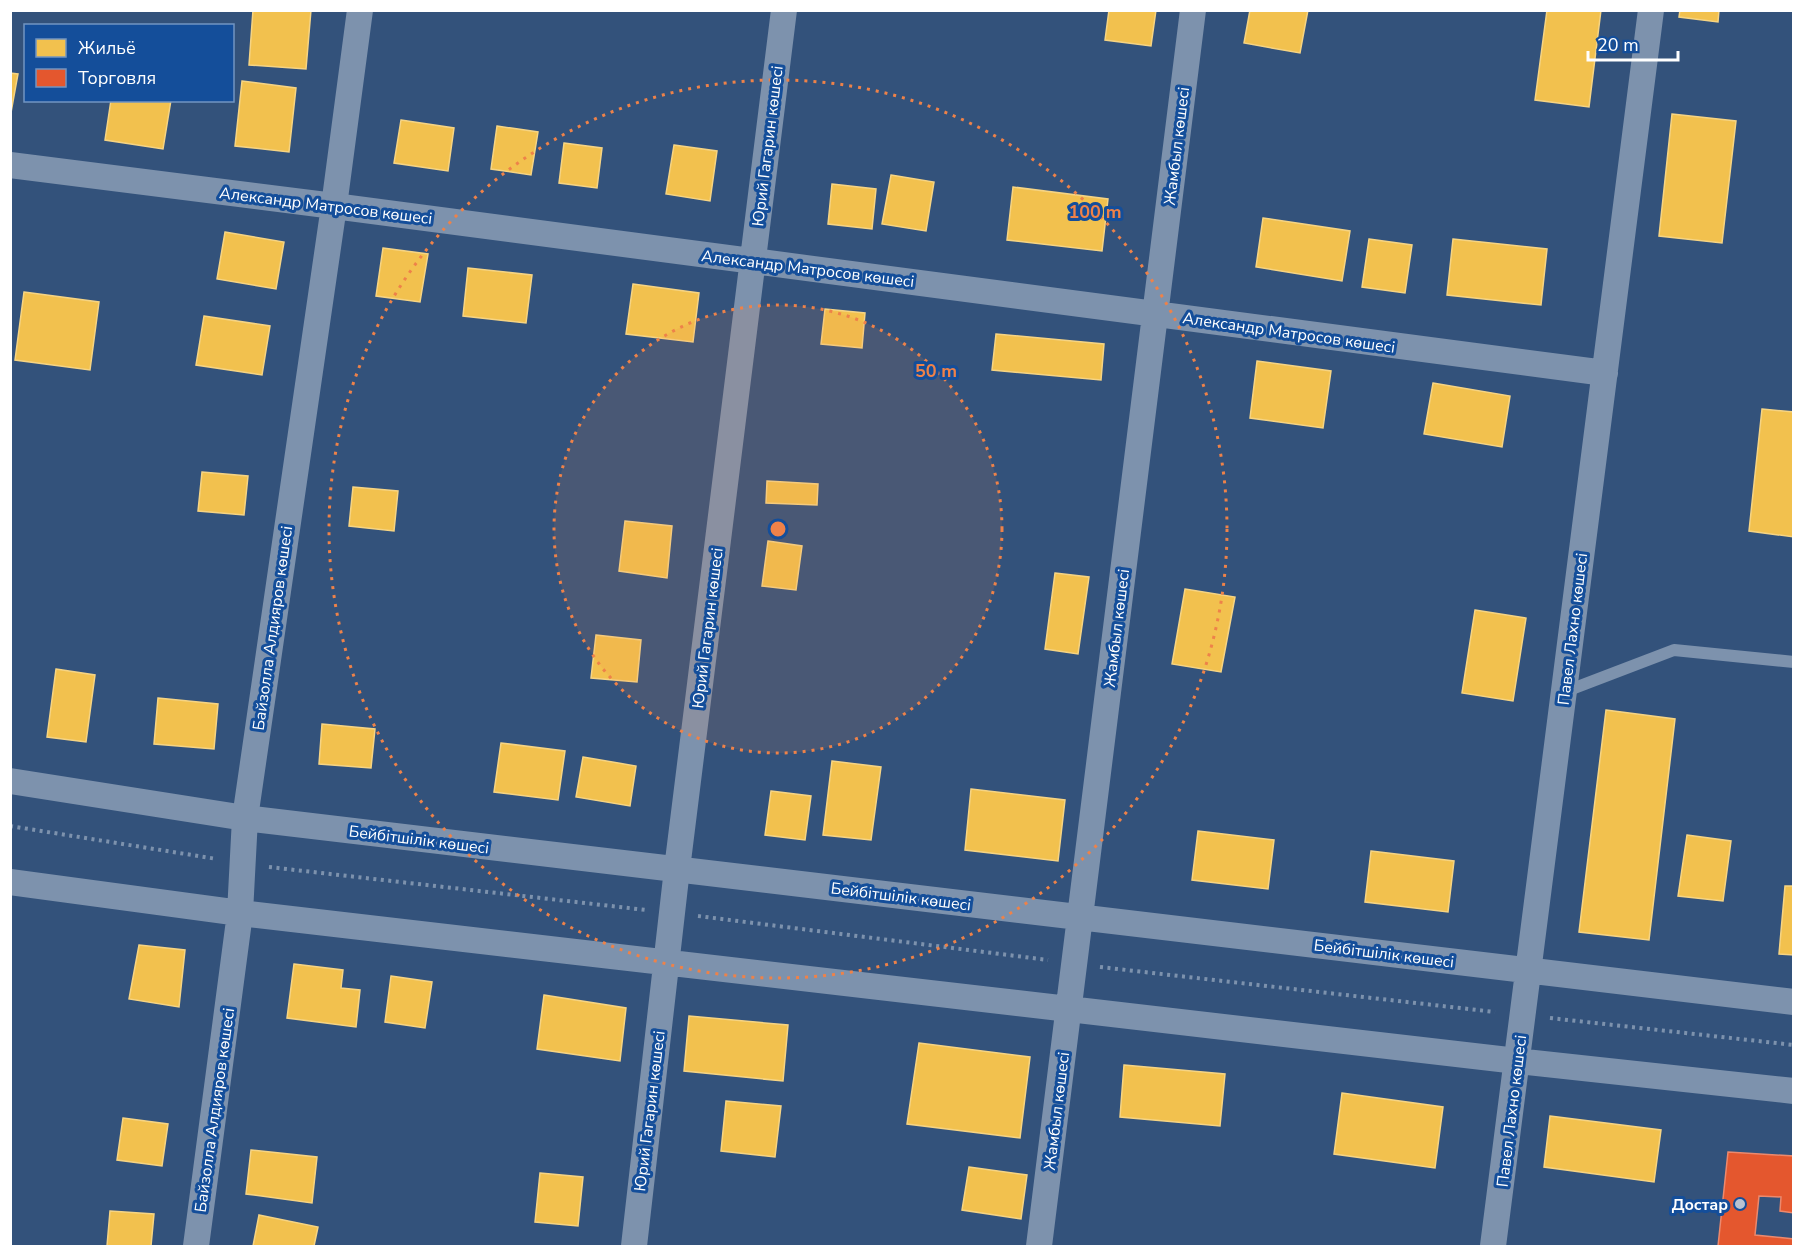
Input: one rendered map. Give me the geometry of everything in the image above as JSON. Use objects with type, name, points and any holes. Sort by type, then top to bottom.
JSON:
[{"type":"street","name":"Байзолла Алдияров көшесі","points":[[196,1246],[240,913],[245,818],[334,206],[360,10]]},
{"type":"street","name":"Юрий Гагарин көшесі","points":[[634,1246],[677,869],[784,10]]},
{"type":"street","name":"Жамбыл көшесі","points":[[1040,1246],[1192,10]]},
{"type":"street","name":"Павел Лахно көшесі","points":[[1493,1246],[1651,10]]},
{"type":"street","name":"Александр Матросов көшесі","points":[[10,165],[1605,373]]},
{"type":"street","name":"Бейбітшілік көшесі","points":[[10,781],[245,818],[1794,1002]]},
{"type":"street","points":[[10,882],[240,913],[1794,1091]]},
{"type":"lane","points":[[1564,692],[1674,650],[1794,662]]},
{"type":"path","points":[[10,826],[242,864],[672,913],[1074,964],[1794,1046]]},
{"type":"building: Жильё","points":[[253,10],[311,10],[306,69],[249,65]]},
{"type":"building: Жильё","points":[[1109,10],[1156,10],[1151,46],[1105,40]]},
{"type":"building: Жильё","points":[[1250,10],[1308,10],[1300,53],[1244,43]]},
{"type":"building: Жильё","points":[[1547,10],[1601,10],[1589,107],[1535,100]]},
{"type":"building: Жильё","points":[[1680,10],[1719,10],[1718,22],[1679,17]]},
{"type":"building: Жильё","points":[[10,73],[18,74],[10,118]]},
{"type":"building: Жильё","points":[[242,81],[296,88],[289,152],[235,146]]},
{"type":"building: Жильё","points":[[111,102],[171,102],[163,149],[105,140]]},
{"type":"building: Жильё","points":[[1672,114],[1736,121],[1722,243],[1659,236]]},
{"type":"building: Жильё","points":[[401,120],[454,128],[448,171],[394,163]]},
{"type":"building: Жильё","points":[[497,126],[538,132],[531,175],[491,169]]},
{"type":"building: Жильё","points":[[564,143],[602,148],[597,188],[559,183]]},
{"type":"building: Жильё","points":[[674,145],[717,151],[710,201],[666,194]]},
{"type":"building: Жильё","points":[[891,175],[934,182],[926,231],[882,224]]},
{"type":"building: Жильё","points":[[832,184],[876,189],[872,229],[828,224]]},
{"type":"building: Жильё","points":[[1013,187],[1108,199],[1102,251],[1007,240]]},
{"type":"building: Жильё","points":[[1263,218],[1350,231],[1342,281],[1256,267]]},
{"type":"building: Жильё","points":[[225,232],[284,242],[276,289],[217,279]]},
{"type":"building: Жильё","points":[[1369,239],[1412,245],[1405,293],[1362,287]]},
{"type":"building: Жильё","points":[[1453,239],[1547,249],[1541,305],[1447,295]]},
{"type":"building: Жильё","points":[[383,248],[428,254],[420,302],[376,296]]},
{"type":"building: Жильё","points":[[468,268],[532,275],[526,323],[463,316]]},
{"type":"building: Жильё","points":[[633,284],[699,293],[693,342],[626,334]]},
{"type":"building: Жильё","points":[[24,292],[99,302],[90,370],[15,360]]},
{"type":"building: Жильё","points":[[825,309],[865,313],[862,348],[821,344]]},
{"type":"building: Жильё","points":[[204,316],[270,326],[262,375],[196,365]]},
{"type":"building: Жильё","points":[[996,334],[1104,344],[1101,380],[992,370]]},
{"type":"building: Жильё","points":[[1257,361],[1331,371],[1323,428],[1250,418]]},
{"type":"building: Жильё","points":[[1433,383],[1510,396],[1502,447],[1424,434]]},
{"type":"building: Жильё","points":[[1762,409],[1794,412],[1794,537],[1749,531]]},
{"type":"building: Жильё","points":[[202,472],[248,476],[244,515],[198,511]]},
{"type":"building: Жильё","points":[[767,481],[818,484],[817,505],[766,503]]},
{"type":"building: Жильё","points":[[353,487],[398,491],[394,531],[349,526]]},
{"type":"building: Жильё","points":[[625,521],[672,526],[667,578],[619,571]]},
{"type":"building: Жильё","points":[[768,541],[802,546],[796,590],[762,586]]},
{"type":"building: Жильё","points":[[1055,573],[1089,577],[1078,654],[1045,649]]},
{"type":"building: Жильё","points":[[1185,589],[1235,597],[1221,672],[1172,664]]},
{"type":"building: Жильё","points":[[1475,610],[1526,618],[1513,701],[1462,693]]},
{"type":"building: Жильё","points":[[596,635],[641,640],[637,682],[591,678]]},
{"type":"building: Жильё","points":[[56,669],[95,675],[86,742],[47,737]]},
{"type":"building: Жильё","points":[[158,698],[218,704],[214,749],[154,744]]},
{"type":"building: Жильё","points":[[1606,710],[1675,719],[1649,940],[1579,932]]},
{"type":"building: Жильё","points":[[322,724],[375,729],[371,768],[319,764]]},
{"type":"building: Жильё","points":[[501,743],[565,751],[558,800],[494,792]]},
{"type":"building: Жильё","points":[[583,757],[636,766],[630,806],[576,797]]},
{"type":"building: Жильё","points":[[832,761],[881,767],[871,840],[823,835]]},
{"type":"building: Жильё","points":[[971,789],[1065,800],[1058,861],[965,850]]},
{"type":"building: Жильё","points":[[771,791],[811,796],[805,840],[765,835]]},
{"type":"building: Жильё","points":[[1198,831],[1274,840],[1268,889],[1192,880]]},
{"type":"building: Жильё","points":[[1687,835],[1731,841],[1723,901],[1678,896]]},
{"type":"building: Жильё","points":[[1371,851],[1454,861],[1448,912],[1365,902]]},
{"type":"building: Жильё","points":[[1785,886],[1794,886],[1794,955],[1779,954]]},
{"type":"building: Жильё","points":[[139,945],[185,950],[179,1007],[129,999]]},
{"type":"building: Жильё","points":[[294,964],[343,970],[341,988],[360,990],[356,1027],[287,1018]]},
{"type":"building: Жильё","points":[[391,976],[432,982],[425,1028],[385,1022]]},
{"type":"building: Жильё","points":[[544,995],[626,1008],[620,1061],[537,1049]]},
{"type":"building: Жильё","points":[[689,1016],[788,1025],[783,1081],[684,1071]]},
{"type":"building: Жильё","points":[[919,1043],[1030,1057],[1020,1138],[907,1124]]},
{"type":"building: Жильё","points":[[1124,1065],[1225,1074],[1220,1126],[1120,1117]]},
{"type":"building: Жильё","points":[[1342,1093],[1443,1107],[1435,1168],[1334,1154]]},
{"type":"building: Жильё","points":[[726,1101],[781,1106],[775,1157],[721,1151]]},
{"type":"building: Жильё","points":[[1550,1116],[1661,1130],[1654,1182],[1544,1167]]},
{"type":"building: Жильё","points":[[123,1118],[168,1124],[162,1166],[117,1160]]},
{"type":"building: Жильё","points":[[251,1150],[317,1157],[312,1203],[246,1194]]},
{"type":"building: Жильё","points":[[969,1167],[1027,1175],[1021,1219],[962,1210]]},
{"type":"building: Жильё","points":[[540,1173],[583,1177],[578,1226],[535,1222]]},
{"type":"building: Жильё","points":[[110,1211],[154,1214],[151,1246],[107,1246]]},
{"type":"building: Жильё","points":[[259,1215],[318,1227],[314,1246],[253,1246]]},
{"type":"building: Торговля","name":"Достар","points":[[1728,1152],[1794,1156],[1794,1213],[1780,1211],[1781,1197],[1759,1196],[1755,1235],[1794,1239],[1794,1246],[1718,1246]]},
{"type":"place","name":"Достар","points":[[1740,1204]]}]
